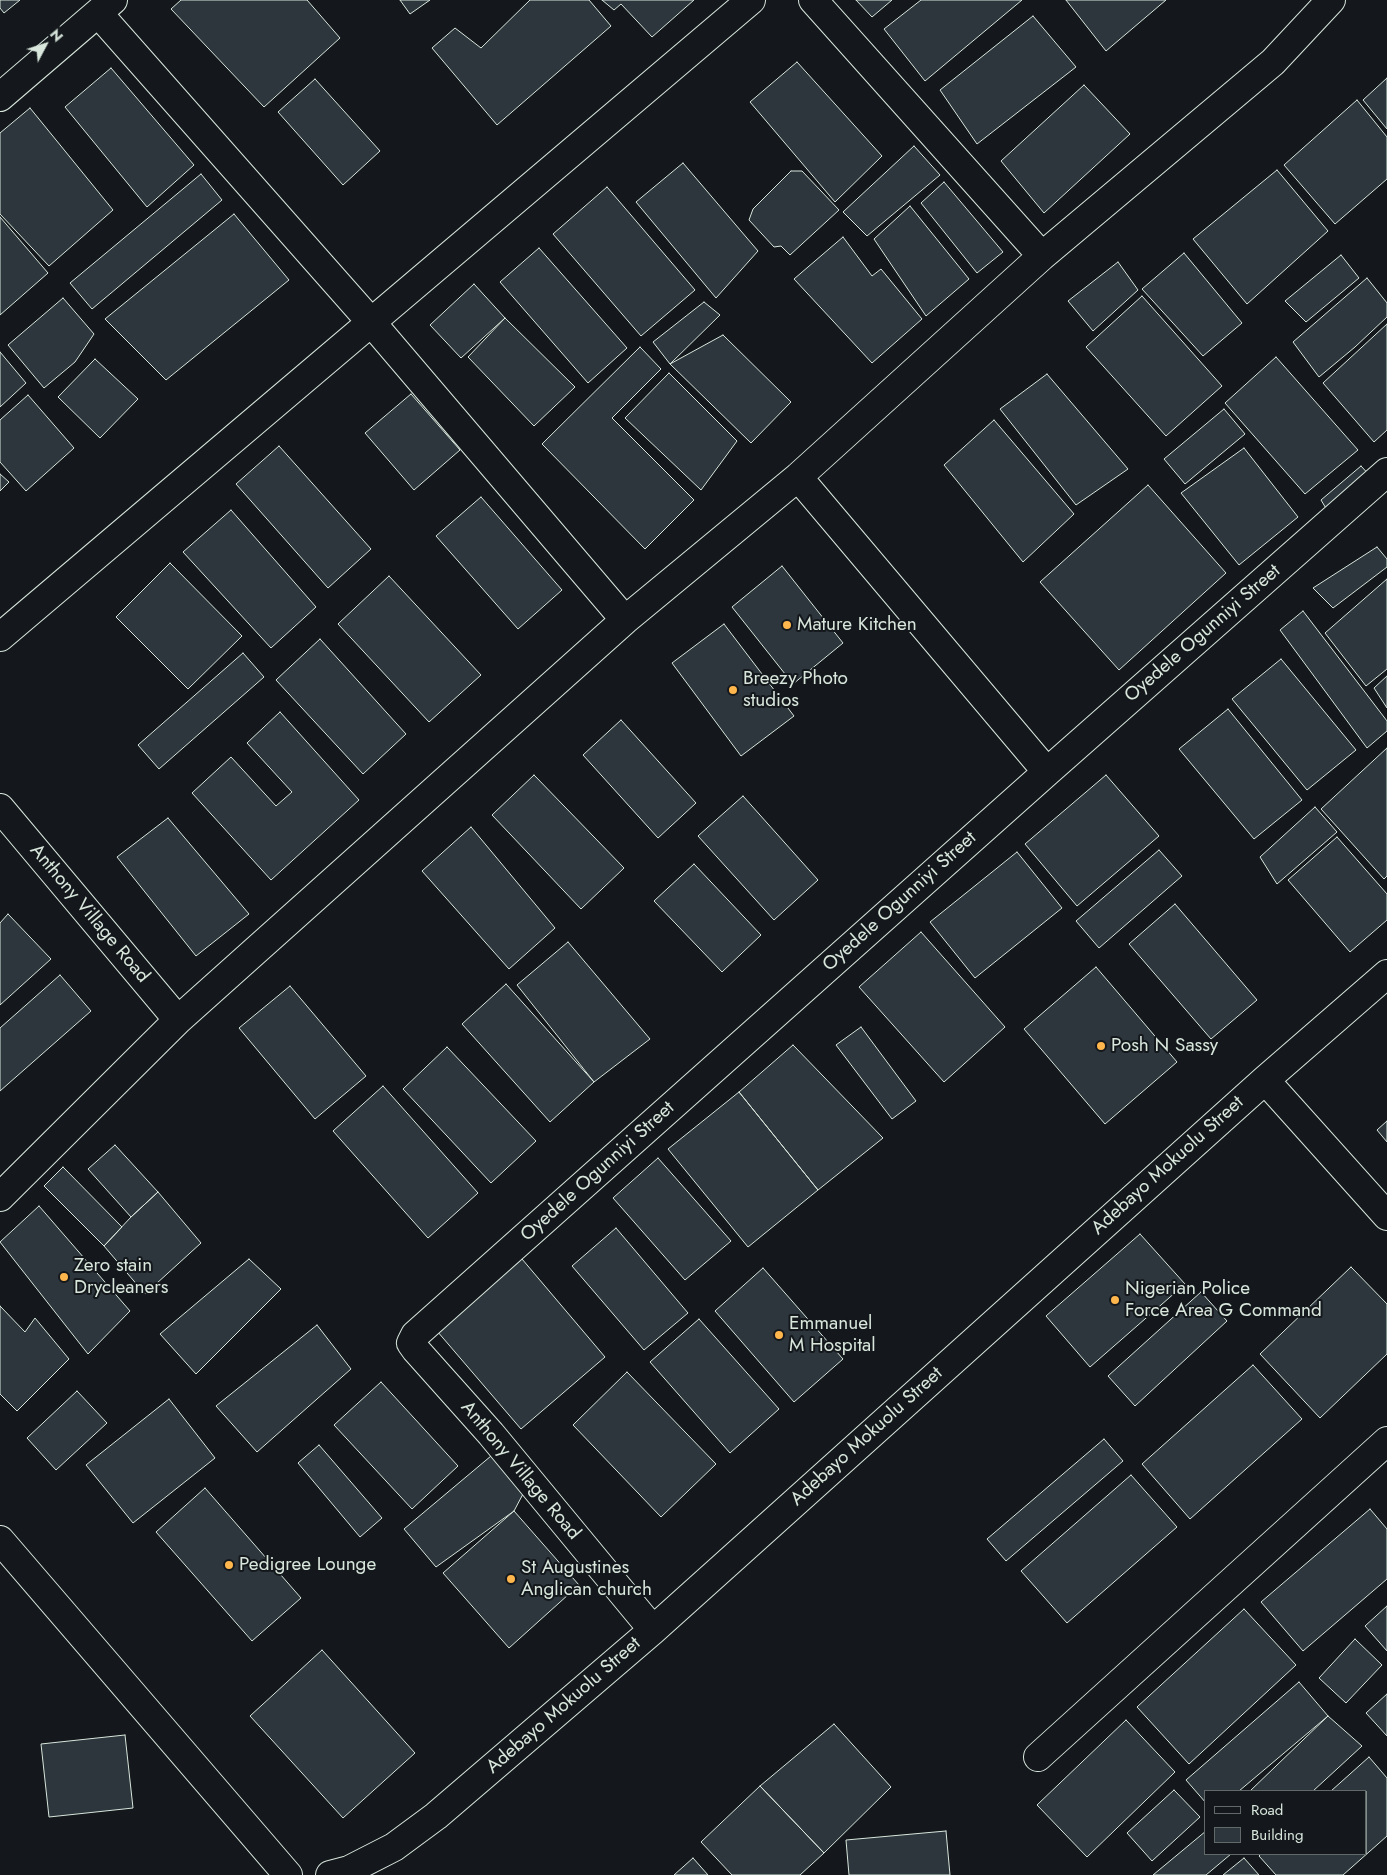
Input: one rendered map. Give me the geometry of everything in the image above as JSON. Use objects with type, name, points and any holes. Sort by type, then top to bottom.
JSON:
[{"type":"street","points":[[0,637],[751,0]]},
{"type":"street","points":[[813,0],[1042,256]]},
{"type":"street","points":[[0,1197],[178,1020],[625,620],[798,477],[1042,256],[1273,62],[1332,0]]},
{"type":"street","points":[[0,97],[106,7],[625,620]]},
{"type":"street","name":"Oyedele Ogunniyi Street","points":[[415,1335],[1387,472]]},
{"type":"street","points":[[798,477],[1047,772]]},
{"type":"street","name":"Anthony Village Road","points":[[0,808],[178,1020]]},
{"type":"street","name":"Adebayo Mokuolu Street","points":[[330,1875],[349,1870],[394,1847],[436,1816],[653,1630],[1264,1080],[1387,974]]},
{"type":"street","points":[[1264,1080],[1387,1216]]},
{"type":"street","name":"Anthony Village Road","points":[[415,1335],[411,1343],[416,1350],[491,1434],[653,1630]]},
{"type":"street","points":[[1038,1756],[1387,1441]]},
{"type":"street","points":[[0,1540],[288,1875]]},
{"type":"building","points":[[0,0],[20,0],[4,13],[0,8]]},
{"type":"building","points":[[181,0],[307,0],[340,38],[264,107],[171,9]]},
{"type":"building","points":[[400,0],[430,0],[410,14]]},
{"type":"building","points":[[530,0],[589,0],[611,26],[497,125],[432,48],[455,28],[481,48]]},
{"type":"building","points":[[602,0],[694,0],[652,37],[621,4],[614,10]]},
{"type":"building","points":[[856,0],[892,0],[872,17]]},
{"type":"building","points":[[921,0],[1022,0],[925,81],[884,29]]},
{"type":"building","points":[[1066,0],[1166,0],[1106,51]]},
{"type":"building","points":[[1033,16],[1076,67],[977,144],[940,90]]},
{"type":"building","points":[[797,62],[882,156],[835,202],[750,102]]},
{"type":"building","points":[[111,68],[194,165],[147,207],[65,107]]},
{"type":"building","points":[[1387,78],[1387,129],[1363,100]]},
{"type":"building","points":[[315,79],[380,151],[343,185],[278,112]]},
{"type":"building","points":[[1084,85],[1130,134],[1044,213],[1001,161]]},
{"type":"building","points":[[1357,100],[1387,137],[1387,179],[1335,224],[1284,165]]},
{"type":"building","points":[[30,108],[113,210],[49,266],[0,214],[0,133]]},
{"type":"building","points":[[914,146],[940,175],[867,236],[843,212]]},
{"type":"building","points":[[683,163],[758,251],[716,298],[636,202]]},
{"type":"building","points":[[1277,170],[1328,231],[1247,304],[1193,239]]},
{"type":"building","points":[[791,171],[802,171],[839,210],[790,255],[781,246],[774,247],[749,220],[753,209]]},
{"type":"building","points":[[201,174],[222,200],[92,309],[70,283]]},
{"type":"building","points":[[944,182],[1003,252],[977,273],[921,203]]},
{"type":"building","points":[[607,187],[695,290],[641,336],[553,234]]},
{"type":"building","points":[[910,206],[969,279],[926,316],[874,239]]},
{"type":"building","points":[[234,214],[289,280],[166,380],[105,319]]},
{"type":"building","points":[[0,217],[48,273],[0,315]]},
{"type":"building","points":[[843,237],[872,276],[881,269],[922,319],[872,363],[794,279]]},
{"type":"building","points":[[539,248],[627,348],[588,383],[500,282]]},
{"type":"building","points":[[1184,253],[1242,323],[1203,356],[1142,289]]},
{"type":"building","points":[[1341,255],[1359,278],[1306,322],[1285,301]]},
{"type":"building","points":[[1118,262],[1138,290],[1093,331],[1068,301]]},
{"type":"building","points":[[1367,278],[1387,303],[1387,317],[1319,377],[1293,342]]},
{"type":"building","points":[[474,284],[505,318],[461,358],[430,325]]},
{"type":"building","points":[[1142,296],[1222,386],[1166,436],[1086,347]]},
{"type":"building","points":[[63,298],[94,334],[75,362],[44,388],[8,345]]},
{"type":"building","points":[[704,302],[720,315],[670,364],[653,342]]},
{"type":"building","points":[[505,318],[575,387],[534,426],[468,357]]},
{"type":"building","points":[[1387,324],[1387,430],[1374,442],[1323,383]]},
{"type":"building","points":[[723,335],[791,402],[751,443],[670,364]]},
{"type":"building","points":[[640,347],[661,369],[612,418],[694,500],[645,549],[542,444]]},
{"type":"building","points":[[0,352],[26,383],[0,407]]},
{"type":"building","points":[[1276,357],[1358,450],[1305,494],[1225,403]]},
{"type":"building","points":[[95,359],[138,399],[100,438],[58,397]]},
{"type":"building","points":[[669,373],[737,441],[701,490],[625,418]]},
{"type":"building","points":[[1047,374],[1128,469],[1076,505],[1000,409]]},
{"type":"building","points":[[411,394],[460,450],[414,490],[365,433]]},
{"type":"building","points":[[28,395],[74,448],[26,491],[0,462],[0,420]]},
{"type":"building","points":[[1224,409],[1245,434],[1185,484],[1164,459]]},
{"type":"building","points":[[994,420],[1074,514],[1023,562],[944,465]]},
{"type":"building","points":[[279,446],[371,549],[328,588],[236,484]]},
{"type":"building","points":[[1244,448],[1298,517],[1239,565],[1181,493]]},
{"type":"building","points":[[1361,466],[1373,479],[1330,515],[1321,500]]},
{"type":"building","points":[[0,474],[9,482],[0,491]]},
{"type":"building","points":[[1148,485],[1226,573],[1119,670],[1040,582]]},
{"type":"building","points":[[481,497],[562,590],[518,629],[436,536]]},
{"type":"building","points":[[231,510],[316,607],[271,648],[183,552]]},
{"type":"building","points":[[1377,547],[1387,559],[1387,567],[1333,608],[1313,588]]},
{"type":"building","points":[[170,563],[242,636],[188,689],[116,617]]},
{"type":"building","name":"Mature Kitchen","points":[[782,566],[843,643],[793,684],[732,607]]},
{"type":"building","points":[[389,576],[481,675],[429,722],[338,624]]},
{"type":"building","points":[[1387,579],[1387,669],[1366,686],[1325,633]]},
{"type":"building","points":[[1303,611],[1387,721],[1387,731],[1367,748],[1280,630]]},
{"type":"building","name":"Breezy Photo studios","points":[[724,624],[794,716],[741,756],[672,663]]},
{"type":"building","points":[[320,639],[406,734],[363,774],[276,680]]},
{"type":"building","points":[[243,653],[264,677],[159,769],[138,745]]},
{"type":"building","points":[[1281,659],[1356,750],[1307,790],[1232,699]]},
{"type":"building","points":[[1387,676],[1387,708],[1374,688]]},
{"type":"building","points":[[1228,709],[1302,800],[1254,839],[1179,749]]},
{"type":"building","points":[[280,712],[359,800],[271,880],[192,793],[231,757],[276,806],[292,792],[247,743]]},
{"type":"building","points":[[621,720],[696,803],[658,838],[583,755]]},
{"type":"building","points":[[1387,748],[1387,876],[1384,879],[1321,809]]},
{"type":"building","points":[[534,775],[624,868],[581,909],[492,815]]},
{"type":"building","points":[[1106,775],[1159,836],[1077,906],[1025,844]]},
{"type":"building","points":[[743,796],[818,880],[774,920],[698,836]]},
{"type":"building","points":[[1315,807],[1337,832],[1277,884],[1260,857]]},
{"type":"building","points":[[168,818],[249,914],[196,956],[117,857]]},
{"type":"building","points":[[471,827],[555,928],[509,969],[422,871]]},
{"type":"building","points":[[1337,837],[1387,894],[1387,920],[1350,952],[1288,880]]},
{"type":"building","points":[[1159,850],[1182,876],[1099,948],[1076,921]]},
{"type":"building","points":[[1017,852],[1062,908],[975,978],[930,922]]},
{"type":"building","points":[[694,864],[761,935],[722,972],[654,901]]},
{"type":"building","points":[[1175,904],[1257,1000],[1211,1039],[1129,944]]},
{"type":"building","points":[[8,914],[51,959],[0,1005],[0,923]]},
{"type":"building","points":[[921,932],[1005,1027],[944,1082],[859,987]]},
{"type":"building","points":[[568,942],[650,1039],[594,1082],[517,985]]},
{"type":"building","name":"Posh N Sassy","points":[[1096,967],[1177,1062],[1105,1124],[1024,1029]]},
{"type":"building","points":[[60,975],[91,1011],[0,1091],[0,1028]]},
{"type":"building","points":[[506,984],[594,1082],[550,1122],[462,1024]]},
{"type":"building","points":[[290,986],[366,1076],[315,1119],[239,1028]]},
{"type":"building","points":[[861,1027],[916,1101],[892,1119],[836,1045]]},
{"type":"building","points":[[793,1045],[883,1138],[818,1190],[739,1092]]},
{"type":"building","points":[[447,1047],[536,1141],[491,1183],[403,1089]]},
{"type":"building","points":[[383,1086],[478,1193],[428,1238],[333,1131]]},
{"type":"building","points":[[739,1092],[818,1190],[748,1247],[668,1149]]},
{"type":"building","points":[[1387,1121],[1387,1142],[1377,1130]]},
{"type":"building","points":[[115,1145],[158,1192],[131,1217],[88,1169]]},
{"type":"building","points":[[658,1158],[731,1241],[685,1280],[613,1198]]},
{"type":"building","points":[[63,1167],[122,1227],[104,1246],[44,1186]]},
{"type":"building","points":[[158,1192],[201,1243],[145,1294],[104,1246]]},
{"type":"building","name":"Zero stain Drycleaners","points":[[39,1206],[130,1311],[88,1354],[0,1242]]},
{"type":"building","points":[[616,1228],[688,1313],[644,1350],[572,1266]]},
{"type":"building","name":"Nigerian Police Force Area G Command","points":[[1140,1234],[1185,1284],[1090,1367],[1046,1316]]},
{"type":"building","points":[[249,1259],[281,1289],[196,1374],[160,1334]]},
{"type":"building","points":[[522,1259],[605,1357],[521,1429],[437,1331]]},
{"type":"building","points":[[1351,1267],[1387,1304],[1387,1354],[1320,1418],[1260,1354]]},
{"type":"building","name":"Emmanuel M Hospital","points":[[763,1268],[843,1359],[794,1402],[715,1311]]},
{"type":"building","points":[[1201,1292],[1227,1321],[1135,1406],[1108,1376]]},
{"type":"building","points":[[0,1306],[25,1332],[35,1318],[69,1359],[17,1411],[0,1394]]},
{"type":"building","points":[[699,1319],[779,1409],[730,1453],[650,1362]]},
{"type":"building","points":[[317,1325],[351,1369],[257,1452],[216,1406]]},
{"type":"building","points":[[1253,1365],[1302,1419],[1190,1519],[1142,1464]]},
{"type":"building","points":[[627,1372],[716,1464],[661,1517],[573,1425]]},
{"type":"building","points":[[381,1382],[458,1466],[412,1509],[334,1425]]},
{"type":"building","points":[[77,1391],[107,1423],[56,1470],[27,1438]]},
{"type":"building","points":[[169,1399],[215,1458],[133,1523],[86,1465]]},
{"type":"building","points":[[1104,1439],[1123,1461],[1006,1561],[987,1539]]},
{"type":"building","points":[[319,1445],[382,1518],[360,1537],[298,1463]]},
{"type":"building","points":[[491,1456],[523,1494],[514,1511],[436,1567],[404,1529]]},
{"type":"building","points":[[1131,1475],[1177,1527],[1067,1623],[1021,1571]]},
{"type":"building","name":"Pedigree Lounge","points":[[205,1488],[301,1598],[252,1641],[156,1532]]},
{"type":"building","points":[[1370,1509],[1387,1529],[1387,1579],[1303,1651],[1261,1602]]},
{"type":"building","name":"St Augustines Anglican church","points":[[514,1511],[579,1585],[509,1648],[443,1573]]},
{"type":"building","points":[[1387,1606],[1387,1651],[1365,1626]]},
{"type":"building","points":[[1244,1609],[1296,1665],[1189,1764],[1137,1707]]},
{"type":"building","points":[[1355,1639],[1382,1665],[1346,1703],[1319,1678]]},
{"type":"building","points":[[322,1650],[415,1753],[343,1818],[250,1716]]},
{"type":"building","points":[[1299,1682],[1328,1716],[1240,1790],[1204,1790],[1204,1801],[1186,1780]]},
{"type":"building","points":[[1387,1694],[1387,1736],[1366,1713]]},
{"type":"building","points":[[1328,1716],[1362,1746],[1314,1790],[1251,1790]]},
{"type":"building","points":[[1126,1720],[1175,1772],[1087,1857],[1037,1805]]},
{"type":"building","points":[[834,1724],[891,1787],[824,1853],[760,1786]]},
{"type":"building","points":[[125,1735],[133,1808],[49,1817],[41,1744]]},
{"type":"building","points":[[1369,1757],[1387,1778],[1387,1836],[1367,1854],[1367,1790],[1332,1790]]},
{"type":"building","points":[[760,1786],[824,1853],[800,1875],[732,1875],[701,1842]]},
{"type":"building","points":[[1174,1790],[1200,1817],[1152,1861],[1127,1833]]},
{"type":"building","points":[[946,1831],[950,1875],[849,1875],[846,1840]]},
{"type":"building","points":[[1204,1833],[1204,1855],[1230,1855],[1206,1875],[1153,1875]]},
{"type":"building","points":[[1366,1855],[1343,1875],[1276,1875],[1259,1856]]},
{"type":"building","points":[[693,1858],[708,1875],[674,1875]]},
{"type":"building","points":[[1244,1858],[1259,1875],[1223,1875]]},
{"type":"place","name":"Mature Kitchen","points":[[787,625]]},
{"type":"place","name":"Breezy Photo studios","points":[[733,690]]},
{"type":"place","name":"Posh N Sassy","points":[[1101,1046]]},
{"type":"place","name":"Zero stain Drycleaners","points":[[64,1277]]},
{"type":"place","name":"Nigerian Police Force Area G Command","points":[[1115,1300]]},
{"type":"place","name":"Emmanuel M Hospital","points":[[779,1335]]},
{"type":"place","name":"Pedigree Lounge","points":[[229,1565]]},
{"type":"place","name":"St Augustines Anglican church","points":[[511,1579]]}]
